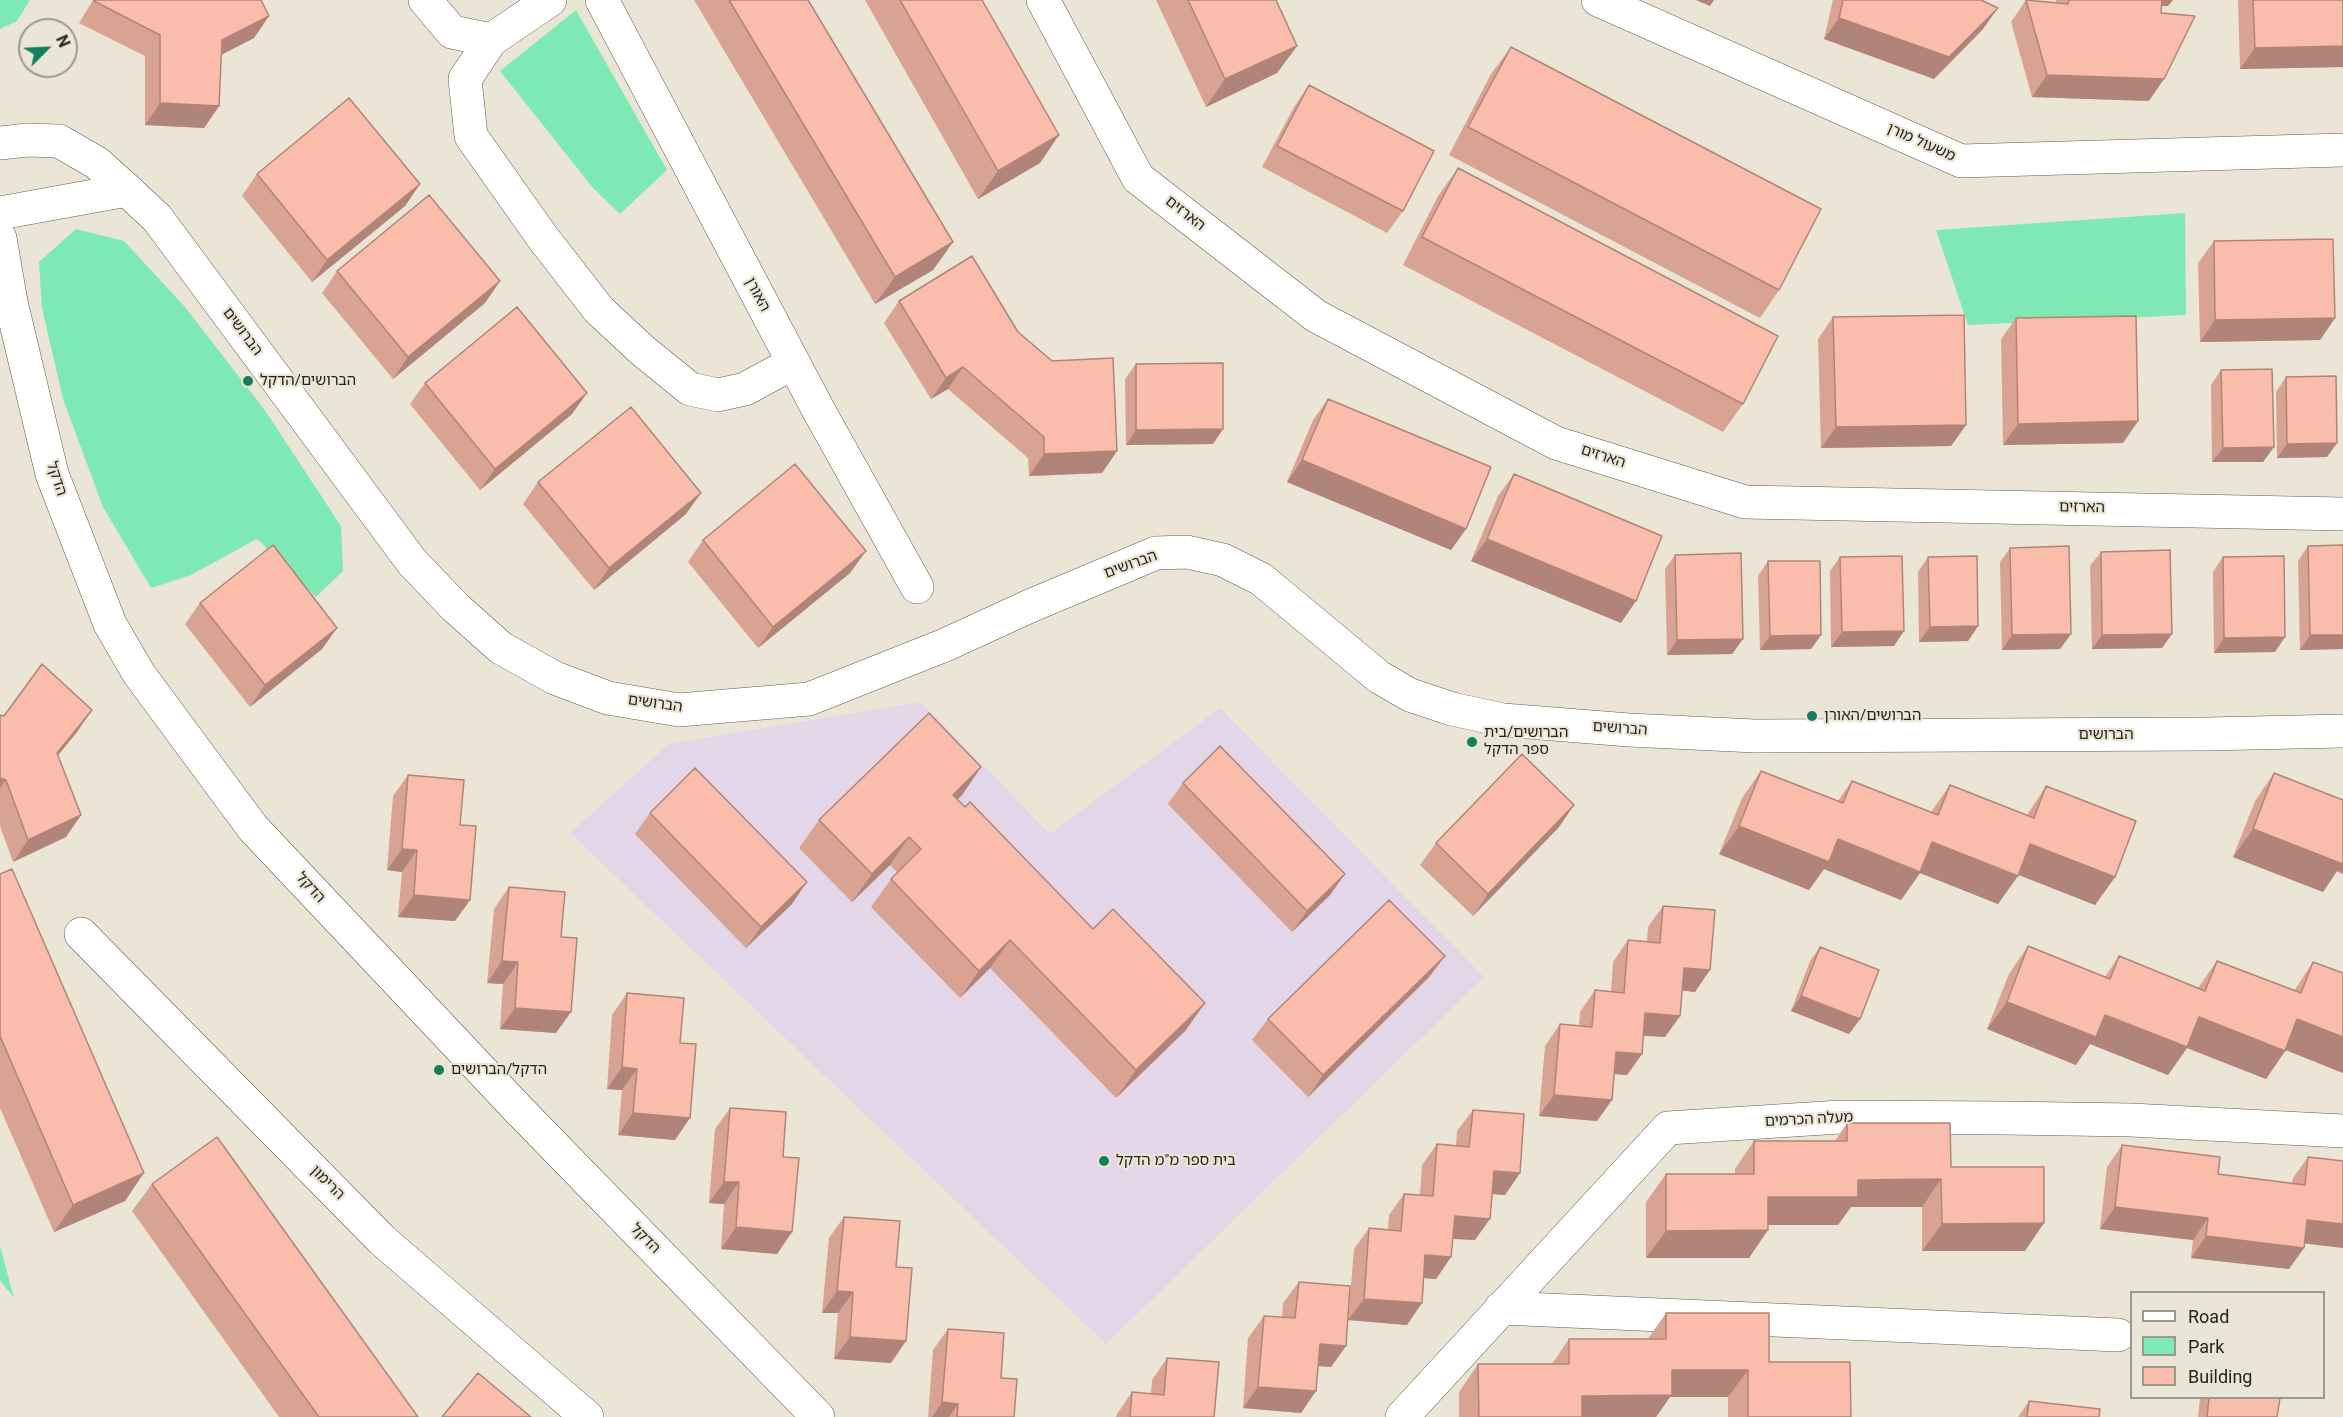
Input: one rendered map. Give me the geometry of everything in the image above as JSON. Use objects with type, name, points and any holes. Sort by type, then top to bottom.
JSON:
[{"type":"street","points":[[425,0],[452,32],[491,40]]},
{"type":"street","points":[[550,0],[491,40],[465,79],[471,136],[543,238],[599,310],[642,350],[690,389],[718,395],[745,389],[793,363]]},
{"type":"street","name":"האורן","points":[[602,0],[793,363],[917,587]]},
{"type":"street","name":"הארזים","points":[[1042,0],[1138,178],[1316,316],[1556,442],[1744,502],[2343,514]]},
{"type":"street","name":"משעול מורן","points":[[1598,0],[1961,161],[2343,150]]},
{"type":"street","name":"הברושים","points":[[0,143],[27,140],[59,141],[97,163],[127,190],[157,218],[412,562],[455,607],[501,648],[555,678],[608,698],[679,710],[809,699],[945,645],[1156,553],[1187,552],[1223,560],[1261,579],[1379,677],[1410,695],[1452,709],[1503,720],[1629,730],[1755,736],[2197,735],[2343,731]]},
{"type":"street","points":[[0,213],[127,190]]},
{"type":"street","name":"הדקל","points":[[0,238],[10,302],[52,474],[110,624],[139,674],[253,828],[518,1109],[818,1417]]},
{"type":"street","name":"הרימון","points":[[81,934],[382,1240],[587,1417]]},
{"type":"street","name":"מעלה הכרמים","points":[[1402,1417],[1668,1128],[1840,1117],[2131,1120],[2343,1131]]},
{"type":"street","points":[[1501,1308],[2118,1335]]},
{"type":"shaded area","name":"בית ספר מ\"מ הדקל","points":[[921,702],[1050,834],[1220,708],[1484,977],[1106,1344],[570,833],[669,744]]},
{"type":"green space","points":[[0,0],[30,0],[17,21],[0,29]]},
{"type":"green space","points":[[576,10],[667,170],[620,214],[593,188],[500,71]]},
{"type":"green space","points":[[2185,213],[2186,315],[1968,325],[1936,230]]},
{"type":"green space","points":[[76,229],[124,241],[185,307],[264,409],[341,526],[343,571],[316,597],[257,539],[191,575],[151,588],[103,507],[63,399],[42,308],[39,262]]},
{"type":"green space","points":[[0,1246],[14,1298],[0,1280]]},
{"type":"building","points":[[95,0],[261,0],[269,16],[222,40],[219,106],[160,103],[160,35]]},
{"type":"building","points":[[729,0],[808,0],[953,242],[895,277]]},
{"type":"building","points":[[900,0],[982,0],[1059,135],[998,171]]},
{"type":"building","points":[[1188,0],[1276,0],[1297,46],[1225,79]]},
{"type":"building","points":[[1843,0],[1981,0],[1998,8],[1949,57],[1839,18]]},
{"type":"building","points":[[2026,0],[2068,4],[2069,0],[2162,0],[2161,13],[2195,16],[2164,79],[2047,75]]},
{"type":"building","points":[[2253,0],[2343,0],[2343,46],[2255,48]]},
{"type":"building","points":[[1511,47],[1821,209],[1779,290],[1468,127]]},
{"type":"building","points":[[1309,85],[1434,151],[1403,211],[1277,146]]},
{"type":"building","points":[[349,98],[420,184],[327,260],[257,174]]},
{"type":"building","points":[[1458,168],[1778,336],[1743,404],[1422,237]]},
{"type":"building","points":[[429,195],[500,281],[408,357],[337,271]]},
{"type":"building","points":[[2333,239],[2335,318],[2215,320],[2214,241]]},
{"type":"building","points":[[972,256],[1018,332],[1052,361],[1113,358],[1117,451],[1044,454],[1044,437],[963,367],[946,378],[899,301]]},
{"type":"building","points":[[517,307],[587,393],[495,469],[425,383]]},
{"type":"building","points":[[1964,315],[1966,425],[1836,427],[1833,317]]},
{"type":"building","points":[[2136,316],[2138,421],[2018,424],[2016,318]]},
{"type":"building","points":[[1223,363],[1223,429],[1136,430],[1136,364]]},
{"type":"building","points":[[2272,369],[2274,447],[2223,448],[2221,370]]},
{"type":"building","points":[[2336,376],[2337,443],[2287,444],[2286,377]]},
{"type":"building","points":[[1328,399],[1491,467],[1466,529],[1302,460]]},
{"type":"building","points":[[631,407],[701,493],[609,568],[538,482]]},
{"type":"building","points":[[795,464],[866,551],[773,627],[703,540]]},
{"type":"building","points":[[1514,474],[1662,536],[1636,601],[1487,539]]},
{"type":"building","points":[[273,545],[337,628],[265,685],[200,603]]},
{"type":"building","points":[[2343,545],[2343,635],[2310,635],[2308,546]]},
{"type":"building","points":[[2069,546],[2071,634],[2012,635],[2010,548]]},
{"type":"building","points":[[2170,550],[2172,634],[2102,635],[2101,552]]},
{"type":"building","points":[[1741,553],[1743,639],[1677,640],[1675,555]]},
{"type":"building","points":[[1902,556],[1904,631],[1842,632],[1840,557]]},
{"type":"building","points":[[1977,556],[1978,626],[1930,627],[1928,557]]},
{"type":"building","points":[[2284,556],[2285,637],[2224,638],[2223,557]]},
{"type":"building","points":[[1768,561],[1820,561],[1821,635],[1770,636]]},
{"type":"building","points":[[42,664],[92,710],[57,753],[81,815],[28,840],[6,780],[0,778],[0,715],[4,716]]},
{"type":"building","points":[[929,713],[981,767],[953,795],[965,807],[970,802],[1093,929],[1113,909],[1205,1003],[1136,1070],[1010,940],[979,971],[891,879],[921,849],[909,837],[872,874],[819,820]]},
{"type":"building","points":[[1220,746],[1345,874],[1307,911],[1183,783]]},
{"type":"building","points":[[1522,754],[1574,805],[1488,894],[1436,843]]},
{"type":"building","points":[[695,768],[807,882],[761,927],[650,813]]},
{"type":"building","points":[[1761,771],[1843,803],[1852,781],[1938,815],[1950,785],[2034,818],[2046,786],[2136,821],[2115,877],[2030,844],[2018,876],[1932,842],[1920,872],[1838,839],[1829,862],[1739,826]]},
{"type":"building","points":[[2274,773],[2343,800],[2343,864],[2253,829]]},
{"type":"building","points":[[408,775],[464,780],[460,825],[476,826],[470,900],[414,895],[417,850],[402,849]]},
{"type":"building","points":[[12,869],[144,1173],[73,1205],[0,1036],[0,874]]},
{"type":"building","points":[[509,887],[565,892],[561,937],[577,938],[571,1012],[515,1008],[518,962],[502,961]]},
{"type":"building","points":[[1389,900],[1445,956],[1323,1075],[1268,1019]]},
{"type":"building","points":[[1663,906],[1715,910],[1710,970],[1684,968],[1680,1016],[1645,1013],[1642,1054],[1616,1052],[1612,1100],[1554,1095],[1560,1024],[1592,1027],[1595,990],[1624,993],[1628,940],[1660,943]]},
{"type":"building","points":[[2028,946],[2110,979],[2119,956],[2205,991],[2217,961],[2301,993],[2313,962],[2343,973],[2343,1037],[2297,1019],[2285,1051],[2199,1017],[2187,1047],[2105,1015],[2096,1037],[2007,1002]]},
{"type":"building","points":[[1820,947],[1879,970],[1860,1019],[1801,996]]},
{"type":"building","points":[[627,993],[684,998],[680,1043],[696,1044],[690,1118],[633,1113],[637,1069],[622,1067]]},
{"type":"building","points":[[730,1108],[786,1112],[783,1157],[799,1158],[792,1232],[736,1227],[739,1182],[724,1182]]},
{"type":"building","points":[[1473,1110],[1524,1114],[1520,1173],[1494,1171],[1490,1219],[1455,1216],[1451,1257],[1425,1255],[1422,1303],[1364,1299],[1369,1228],[1401,1231],[1404,1194],[1433,1196],[1437,1144],[1469,1147]]},
{"type":"building","points":[[1847,1123],[1950,1123],[1951,1167],[2044,1167],[2044,1223],[1942,1224],[1941,1179],[1858,1180],[1858,1197],[1768,1197],[1768,1230],[1666,1231],[1666,1174],[1754,1174],[1754,1141],[1847,1141]]},
{"type":"building","points":[[217,1137],[418,1417],[319,1417],[152,1184]]},
{"type":"building","points":[[2122,1145],[2220,1157],[2218,1174],[2305,1185],[2308,1157],[2343,1161],[2343,1224],[2307,1220],[2304,1248],[2206,1236],[2208,1218],[2115,1207]]},
{"type":"building","points":[[844,1217],[900,1221],[896,1267],[912,1268],[906,1341],[850,1337],[853,1292],[837,1291]]},
{"type":"building","points":[[1299,1282],[1350,1286],[1346,1346],[1320,1344],[1316,1391],[1258,1387],[1264,1316],[1295,1318]]},
{"type":"building","points":[[1666,1313],[1769,1313],[1769,1362],[1850,1362],[1851,1417],[1748,1417],[1748,1370],[1672,1370],[1672,1395],[1582,1396],[1582,1417],[1479,1417],[1478,1364],[1569,1364],[1569,1339],[1666,1339]]},
{"type":"building","points":[[948,1329],[1004,1333],[1001,1378],[1017,1379],[1014,1417],[957,1417],[958,1404],[942,1402]]},
{"type":"building","points":[[1167,1358],[1219,1362],[1214,1417],[1130,1417],[1132,1392],[1164,1395]]},
{"type":"building","points":[[478,1373],[531,1417],[442,1417]]},
{"type":"building","points":[[2209,1399],[2280,1399],[2277,1417],[2207,1417]]},
{"type":"building","points":[[2029,1401],[2100,1409],[2099,1417],[2027,1417]]},
{"type":"place","name":"הברושים/הדקל","points":[[248,381]]},
{"type":"place","name":"הברושים/האורן","points":[[1812,716]]},
{"type":"place","name":"הברושים/בית ספר הדקל","points":[[1472,742]]},
{"type":"place","name":"הדקל/הברושים","points":[[439,1070]]},
{"type":"place","name":"בית ספר מ\"מ הדקל","points":[[1104,1161]]}]
